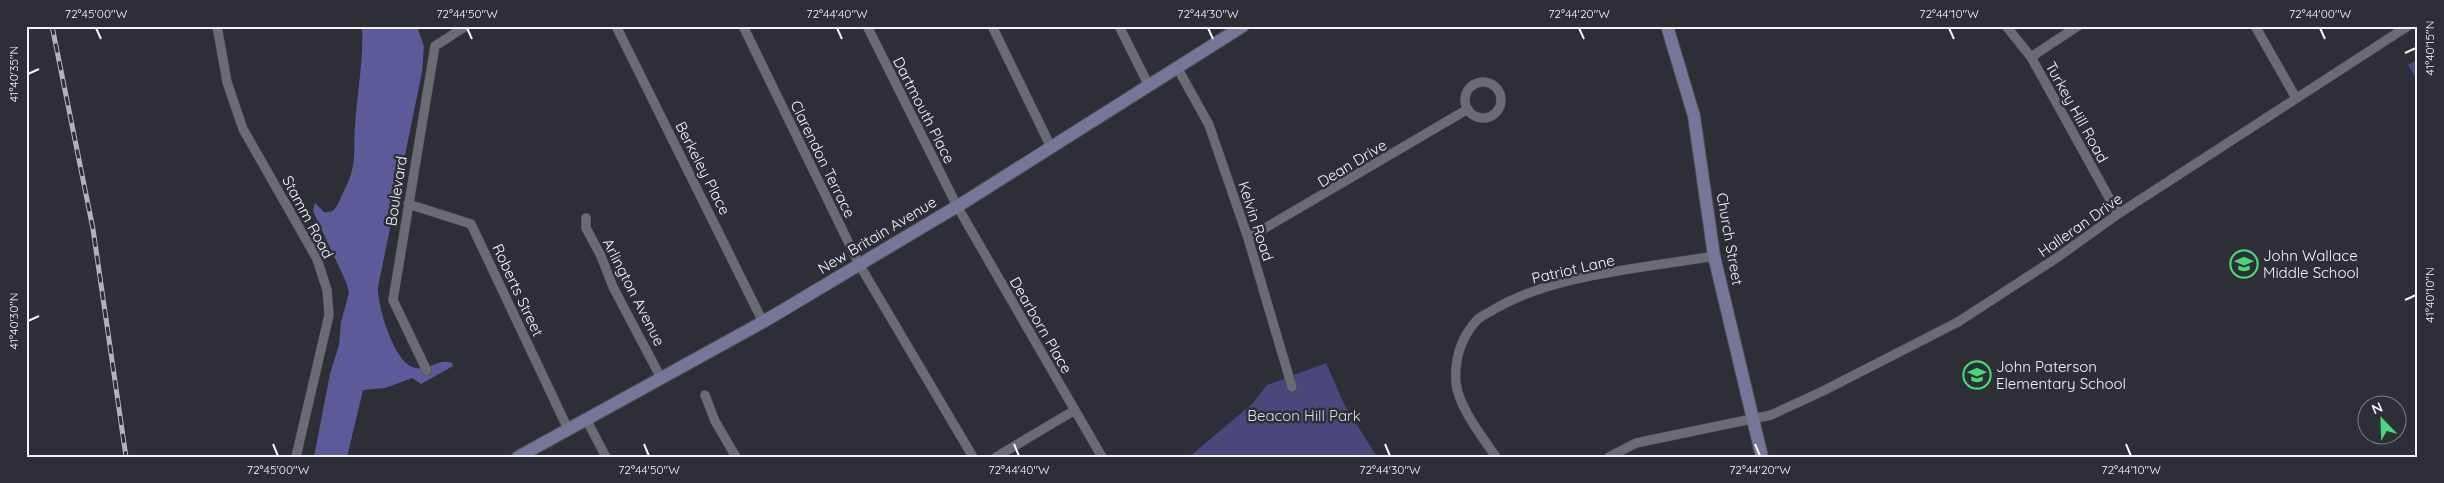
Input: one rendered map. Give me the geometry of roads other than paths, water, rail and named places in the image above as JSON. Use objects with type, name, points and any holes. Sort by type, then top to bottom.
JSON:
[{"type":"main road","name":"New Britain Avenue","points":[[518,457],[763,322],[957,206],[1178,69],[1243,26]]},
{"type":"main road","name":"Church Street","points":[[1667,26],[1694,116],[1714,256],[1751,418],[1762,457]]},
{"type":"street","name":"Stamm Road","points":[[217,26],[227,82],[243,129],[317,259],[327,290],[329,315],[296,457]]},
{"type":"street","name":"Boulevard","points":[[427,371],[393,300],[435,46],[466,26]]},
{"type":"street","name":"Berkeley Place","points":[[616,26],[763,322]]},
{"type":"street","name":"Clarendon Terrace","points":[[743,26],[859,264],[974,457]]},
{"type":"street","name":"Dartmouth Place","points":[[866,26],[957,206]]},
{"type":"street","points":[[992,26],[1051,147]]},
{"type":"street","points":[[1119,26],[1149,86]]},
{"type":"street","name":"Turkey Hill Road","points":[[2006,26],[2031,57],[2118,214]]},
{"type":"street","points":[[2031,57],[2078,26]]},
{"type":"street","points":[[2255,26],[2296,98]]},
{"type":"street","name":"Halleran Drive","points":[[1751,418],[1770,415],[1823,391],[1956,323],[2058,258],[2118,214],[2408,26]]},
{"type":"street","name":"Kelvin Road","points":[[1178,69],[1209,125],[1248,238],[1292,387]]},
{"type":"street","points":[[1484,82],[1489,83],[1498,90],[1501,96],[1500,107],[1492,116],[1480,118],[1468,109],[1466,95],[1472,85],[1484,82]]},
{"type":"street","name":"Dean Drive","points":[[1248,238],[1468,109]]},
{"type":"street","name":"Roberts Street","points":[[408,204],[471,224],[568,429]]},
{"type":"street","name":"Dearborn Place","points":[[957,206],[1102,457]]},
{"type":"street","name":"Arlington Avenue","points":[[586,218],[587,229],[601,256],[613,288],[661,378]]},
{"type":"street","name":"Patriot Lane","points":[[1496,457],[1464,405],[1456,385],[1456,360],[1463,340],[1478,319],[1526,294],[1566,281],[1714,256]]},
{"type":"street","points":[[705,395],[715,421],[736,457]]},
{"type":"street","points":[[996,457],[1075,410]]},
{"type":"street","points":[[1608,457],[1636,443],[1751,418]]},
{"type":"street","points":[[586,420],[606,457]]},
{"type":"railway","points":[[52,26],[93,229],[126,457]]},
{"type":"place","name":"John Wallace Middle School","points":[[2244,264]]},
{"type":"place","name":"John Paterson Elementary School","points":[[1977,375]]},
{"type":"park label","name":"Beacon Hill Park","points":[[1304,415]]}]
